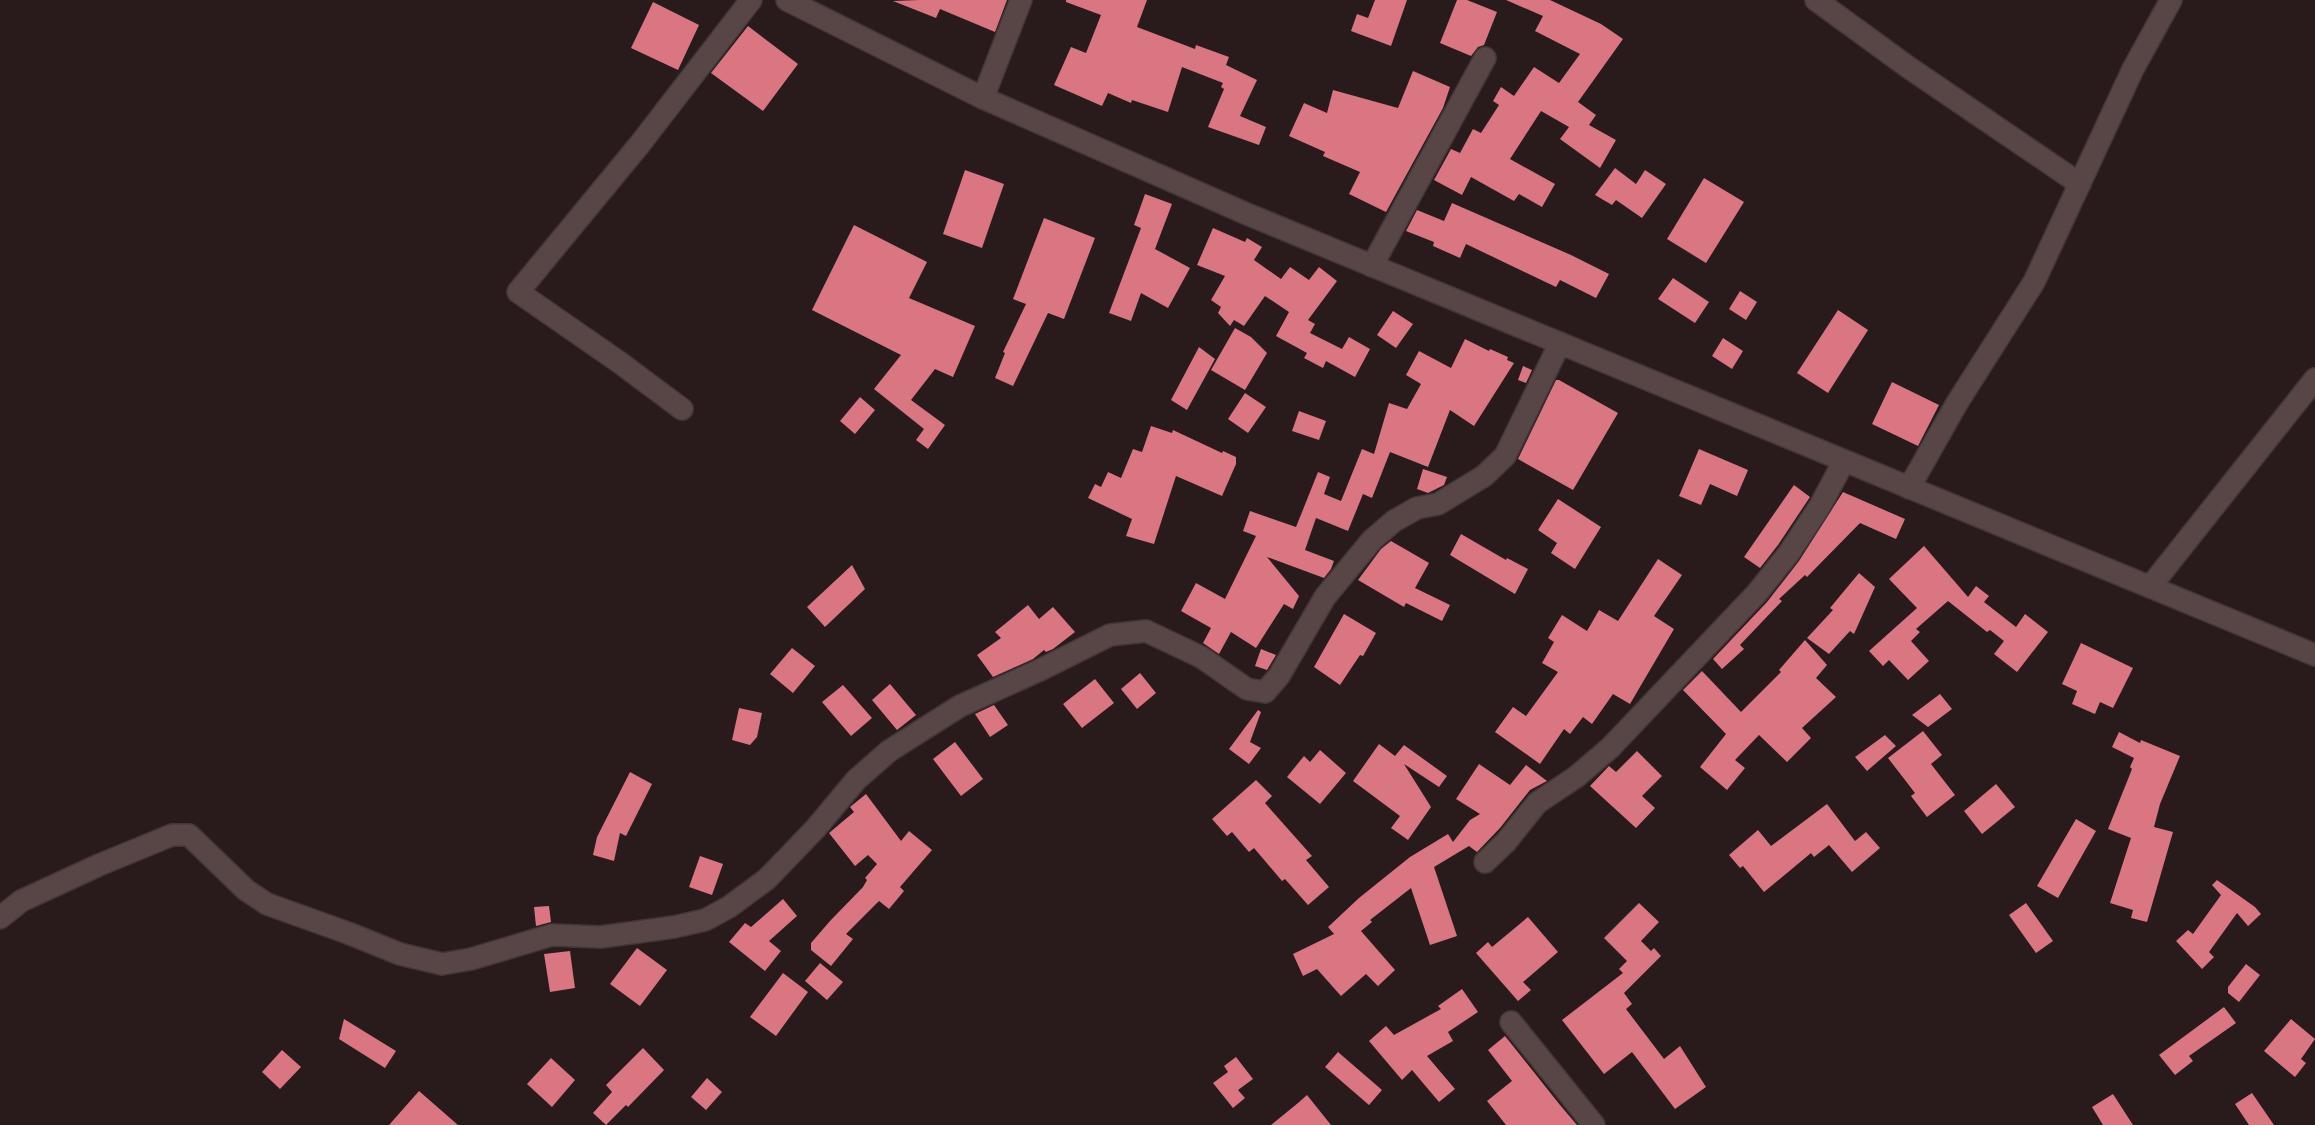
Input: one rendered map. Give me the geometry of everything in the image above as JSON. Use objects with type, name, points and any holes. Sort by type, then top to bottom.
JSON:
[{"type":"street","points":[[682,409],[518,292],[640,144],[751,0]]},
{"type":"street","points":[[787,0],[983,98],[1247,214],[2315,655]]},
{"type":"street","points":[[983,98],[1021,0]]},
{"type":"street","points":[[1816,0],[1908,67],[2080,184]]},
{"type":"street","points":[[1909,488],[1957,403],[2034,282],[2133,69],[2171,0]]},
{"type":"street","points":[[1372,265],[1485,58]]},
{"type":"street","points":[[0,918],[20,901],[99,865],[172,835],[189,835],[246,890],[267,904],[400,954],[442,964],[471,960],[552,935],[601,937],[705,920],[729,907],[766,879],[816,828],[856,780],[889,751],[960,706],[1110,635],[1146,631],[1200,657],[1247,689],[1265,692],[1279,676],[1325,597],[1372,540],[1394,521],[1417,508],[1438,504],[1484,476],[1505,456],[1560,343]]},
{"type":"street","points":[[2150,587],[2315,379]]},
{"type":"street","points":[[1485,862],[1506,842],[1537,803],[1610,748],[1757,593],[1789,553],[1820,506],[1844,461]]},
{"type":"street","points":[[1511,1022],[1594,1125]]},
{"type":"building","points":[[1007,0],[995,32],[940,9],[936,18],[893,1]]},
{"type":"building","points":[[1066,0],[1147,0],[1137,27],[1195,49],[1196,45],[1229,57],[1226,65],[1257,80],[1240,116],[1266,127],[1259,145],[1208,127],[1224,89],[1221,87],[1223,83],[1182,67],[1168,112],[1132,100],[1131,103],[1108,93],[1102,106],[1054,85],[1071,47],[1086,53],[1101,15]]},
{"type":"building","points":[[1375,0],[1407,0],[1391,46],[1351,31],[1357,14],[1368,18]]},
{"type":"building","points":[[1457,0],[1467,0],[1497,12],[1484,45],[1478,47],[1471,56],[1440,43]]},
{"type":"building","points":[[1506,0],[1550,0],[1601,24],[1623,39],[1578,102],[1596,115],[1589,125],[1616,140],[1600,168],[1560,139],[1569,127],[1541,111],[1510,159],[1555,184],[1542,207],[1519,194],[1514,201],[1471,177],[1462,195],[1434,180],[1451,149],[1460,153],[1473,129],[1481,133],[1499,105],[1493,101],[1501,87],[1514,96],[1534,67],[1559,83],[1580,54],[1535,31],[1543,16]]},
{"type":"building","points":[[653,2],[699,25],[678,70],[631,48]]},
{"type":"building","points":[[748,26],[798,64],[763,111],[711,73]]},
{"type":"building","points":[[1413,71],[1450,87],[1443,108],[1386,212],[1349,194],[1360,172],[1323,156],[1325,152],[1289,136],[1304,103],[1327,113],[1333,90],[1398,108]]},
{"type":"building","points":[[1615,168],[1636,184],[1645,170],[1666,184],[1642,218],[1616,200],[1612,205],[1595,195]]},
{"type":"building","points":[[965,170],[1004,184],[982,248],[943,234]]},
{"type":"building","points":[[1704,178],[1744,202],[1706,263],[1667,239]]},
{"type":"building","points":[[1145,194],[1172,204],[1155,249],[1190,268],[1168,308],[1141,293],[1131,321],[1109,313],[1141,228],[1134,225]]},
{"type":"building","points":[[1452,203],[1609,274],[1596,298],[1560,280],[1556,287],[1466,244],[1460,258],[1433,246],[1434,242],[1406,231],[1417,210],[1444,221]]},
{"type":"building","points":[[1044,218],[1095,238],[1064,319],[1048,313],[1013,386],[995,378],[1005,353],[1003,352],[1026,304],[1013,299]]},
{"type":"building","points":[[854,225],[927,262],[909,298],[975,326],[953,377],[935,369],[911,400],[945,425],[928,449],[916,440],[924,429],[874,389],[901,355],[812,310]]},
{"type":"building","points":[[1213,228],[1245,242],[1247,238],[1262,247],[1254,260],[1281,279],[1290,267],[1309,280],[1319,267],[1337,281],[1308,320],[1315,324],[1310,333],[1342,349],[1349,337],[1370,349],[1355,377],[1326,361],[1323,368],[1304,358],[1307,353],[1276,336],[1289,312],[1265,296],[1244,326],[1234,320],[1230,326],[1218,313],[1221,307],[1211,300],[1225,276],[1197,265]]},
{"type":"building","points":[[1673,278],[1709,302],[1695,323],[1658,299]]},
{"type":"building","points":[[1740,291],[1757,302],[1746,320],[1729,309]]},
{"type":"building","points":[[1838,310],[1868,330],[1828,393],[1797,373]]},
{"type":"building","points":[[1393,311],[1413,324],[1396,348],[1377,335]]},
{"type":"building","points":[[1235,328],[1251,337],[1267,353],[1245,390],[1211,370]]},
{"type":"building","points":[[1723,338],[1743,351],[1732,369],[1712,356]]},
{"type":"building","points":[[1465,339],[1508,357],[1507,360],[1514,363],[1474,426],[1450,410],[1428,467],[1390,452],[1372,498],[1363,494],[1348,531],[1316,518],[1305,550],[1334,561],[1324,578],[1267,557],[1299,596],[1293,609],[1284,604],[1256,648],[1231,632],[1219,654],[1203,643],[1211,628],[1181,611],[1196,583],[1225,599],[1256,536],[1243,531],[1250,511],[1296,527],[1318,472],[1330,477],[1324,494],[1341,501],[1362,449],[1374,454],[1389,403],[1407,409],[1421,384],[1406,375],[1419,351],[1451,368]]},
{"type":"building","points":[[1199,347],[1215,359],[1187,410],[1171,400]]},
{"type":"building","points":[[1523,366],[1532,370],[1526,383],[1518,380]]},
{"type":"building","points":[[1556,380],[1618,413],[1573,490],[1518,459]]},
{"type":"building","points":[[1892,382],[1939,405],[1918,446],[1872,424]]},
{"type":"building","points":[[1245,393],[1266,407],[1248,433],[1228,419]]},
{"type":"building","points":[[860,397],[875,410],[855,434],[840,421]]},
{"type":"building","points":[[1299,411],[1326,421],[1319,440],[1292,431]]},
{"type":"building","points":[[1151,426],[1172,433],[1173,430],[1236,457],[1236,464],[1222,496],[1176,476],[1154,544],[1126,536],[1132,519],[1088,498],[1095,484],[1101,487],[1108,472],[1121,478],[1133,449],[1142,452]]},
{"type":"building","points":[[1699,449],[1748,470],[1737,496],[1710,484],[1701,505],[1679,496]]},
{"type":"building","points":[[1423,469],[1447,477],[1444,485],[1428,493],[1417,489]]},
{"type":"building","points":[[1794,485],[1810,497],[1760,568],[1744,557]]},
{"type":"building","points":[[1843,492],[1905,519],[1896,539],[1860,523],[1807,577],[1805,575],[1779,599],[1782,601],[1740,645],[1744,649],[1722,669],[1713,659],[1767,602],[1799,561]]},
{"type":"building","points":[[1558,499],[1601,527],[1575,569],[1551,553],[1557,543],[1538,530]]},
{"type":"building","points":[[1461,534],[1506,560],[1507,558],[1528,569],[1515,594],[1450,555]]},
{"type":"building","points":[[1391,541],[1429,563],[1415,588],[1450,605],[1442,621],[1406,603],[1404,607],[1358,580],[1381,549]]},
{"type":"building","points":[[1924,546],[1968,597],[1976,586],[1989,596],[1984,602],[2016,627],[2025,614],[2048,632],[2017,672],[1994,654],[2004,641],[1990,630],[1987,632],[1948,601],[1916,629],[1920,632],[1911,641],[1929,661],[1908,680],[1889,660],[1883,666],[1869,651],[1917,608],[1889,579]]},
{"type":"building","points":[[1658,559],[1682,575],[1654,616],[1674,629],[1630,704],[1613,694],[1592,724],[1583,717],[1570,734],[1564,729],[1540,764],[1495,732],[1513,707],[1526,716],[1558,672],[1542,663],[1554,642],[1548,638],[1562,615],[1587,631],[1599,610],[1618,621]]},
{"type":"building","points":[[852,565],[865,589],[825,627],[807,607]]},
{"type":"building","points":[[1859,573],[1875,587],[1854,634],[1850,631],[1829,654],[1807,638],[1833,610],[1830,608]]},
{"type":"building","points":[[1028,605],[1039,619],[1053,607],[1075,632],[1053,649],[1046,652],[1044,650],[1033,659],[993,677],[977,655],[1001,638],[995,632]]},
{"type":"building","points":[[1344,614],[1376,633],[1363,656],[1360,655],[1340,685],[1314,667]]},
{"type":"building","points":[[1805,640],[1827,665],[1816,678],[1836,697],[1802,728],[1811,738],[1787,762],[1759,735],[1735,760],[1745,768],[1727,790],[1700,767],[1726,734],[1683,690],[1702,671],[1741,712],[1781,672],[1779,670]]},
{"type":"building","points":[[2081,643],[2133,668],[2113,708],[2100,702],[2095,714],[2072,704],[2077,691],[2062,684]]},
{"type":"building","points":[[792,648],[815,666],[793,693],[770,674]]},
{"type":"building","points":[[1261,649],[1276,655],[1267,670],[1255,666]]},
{"type":"building","points":[[1140,673],[1156,693],[1137,709],[1121,689]]},
{"type":"building","points":[[1095,679],[1114,703],[1082,728],[1063,704]]},
{"type":"building","points":[[890,684],[916,715],[897,730],[872,700]]},
{"type":"building","points":[[843,685],[872,718],[851,736],[822,702]]},
{"type":"building","points":[[1940,694],[1952,709],[1928,727],[1912,715]]},
{"type":"building","points":[[994,705],[1008,725],[990,737],[975,714]]},
{"type":"building","points":[[739,708],[762,713],[757,737],[750,745],[732,740]]},
{"type":"building","points":[[1258,710],[1261,712],[1250,742],[1261,748],[1249,764],[1229,749]]},
{"type":"building","points":[[1923,731],[1942,755],[1931,764],[1955,795],[1927,817],[1911,796],[1915,793],[1888,758]]},
{"type":"building","points":[[2119,732],[2140,743],[2141,740],[2180,756],[2160,804],[2154,827],[2173,832],[2147,922],[2131,918],[2133,910],[2110,903],[2131,838],[2108,829],[2134,758],[2112,747]]},
{"type":"building","points":[[1885,735],[1896,746],[1867,771],[1855,757]]},
{"type":"building","points":[[955,742],[983,779],[961,796],[933,759]]},
{"type":"building","points":[[1379,744],[1395,756],[1404,745],[1447,776],[1439,787],[1404,764],[1431,807],[1408,840],[1391,828],[1400,816],[1353,781]]},
{"type":"building","points":[[1320,750],[1346,773],[1320,804],[1287,777],[1304,756],[1310,762]]},
{"type":"building","points":[[1637,751],[1662,776],[1642,796],[1655,808],[1636,828],[1590,786],[1609,766],[1616,772]]},
{"type":"building","points":[[1479,764],[1510,785],[1526,765],[1547,781],[1530,790],[1477,852],[1469,846],[1434,867],[1457,936],[1430,945],[1411,888],[1370,920],[1372,922],[1361,931],[1395,970],[1378,986],[1366,974],[1341,996],[1317,969],[1303,976],[1293,954],[1334,934],[1328,927],[1359,898],[1410,857],[1448,834],[1453,842],[1470,820],[1480,814],[1456,799]]},
{"type":"building","points":[[630,772],[652,784],[626,836],[620,833],[614,861],[593,855],[597,837]]},
{"type":"building","points":[[1256,780],[1272,796],[1265,803],[1312,856],[1306,860],[1329,887],[1308,905],[1285,879],[1282,881],[1254,848],[1249,852],[1232,832],[1227,836],[1212,819]]},
{"type":"building","points":[[1996,784],[2015,807],[1982,834],[1964,811]]},
{"type":"building","points":[[866,794],[901,841],[909,831],[932,850],[900,887],[904,891],[889,909],[879,901],[846,934],[853,939],[831,966],[811,950],[811,943],[863,887],[867,880],[865,878],[877,864],[868,855],[855,866],[829,833],[854,812],[850,807]]},
{"type":"building","points":[[1827,804],[1855,841],[1866,832],[1880,848],[1852,872],[1829,845],[1814,857],[1811,853],[1764,892],[1743,866],[1740,868],[1729,855],[1758,830],[1771,846]]},
{"type":"building","points":[[2076,819],[2096,831],[2058,898],[2037,886]]},
{"type":"building","points":[[700,856],[723,864],[712,895],[689,887]]},
{"type":"building","points":[[2217,880],[2261,914],[2248,926],[2237,913],[2209,952],[2214,957],[2202,969],[2176,941],[2188,930],[2193,934],[2221,895],[2212,885]]},
{"type":"building","points":[[783,899],[797,916],[769,941],[781,951],[765,971],[729,942],[745,923],[751,927]]},
{"type":"building","points":[[1639,903],[1659,922],[1641,941],[1651,951],[1654,948],[1661,956],[1624,993],[1632,1004],[1626,1009],[1664,1059],[1680,1046],[1706,1087],[1675,1109],[1632,1052],[1604,1074],[1562,1020],[1623,973],[1619,969],[1627,961],[1604,938]]},
{"type":"building","points":[[2026,903],[2053,941],[2036,953],[2009,915]]},
{"type":"building","points":[[549,906],[551,922],[536,926],[534,907]]},
{"type":"building","points":[[1528,917],[1558,952],[1523,982],[1531,990],[1518,1001],[1476,953],[1488,942],[1492,947]]},
{"type":"building","points":[[637,948],[667,970],[640,1006],[610,984]]},
{"type":"building","points":[[570,951],[575,988],[550,992],[544,954]]},
{"type":"building","points":[[820,963],[843,982],[827,1000],[805,981]]},
{"type":"building","points":[[2246,964],[2260,975],[2239,1002],[2228,993],[2228,987]]},
{"type":"building","points":[[783,973],[808,992],[776,1036],[750,1017]]},
{"type":"building","points":[[1462,989],[1478,1012],[1448,1032],[1453,1041],[1427,1056],[1455,1089],[1439,1102],[1412,1070],[1402,1080],[1369,1041],[1386,1026],[1394,1035],[1441,1009],[1438,1006]]},
{"type":"building","points":[[2224,1007],[2236,1023],[2189,1056],[2193,1061],[2175,1075],[2159,1055]]},
{"type":"building","points":[[344,1019],[396,1051],[385,1068],[339,1039]]},
{"type":"building","points":[[2291,1019],[2315,1039],[2301,1059],[2306,1063],[2295,1077],[2264,1051]]},
{"type":"building","points":[[1505,1036],[1577,1125],[1506,1125],[1487,1101],[1512,1081],[1488,1050]]},
{"type":"building","points":[[643,1048],[664,1070],[606,1125],[593,1113],[612,1092],[606,1085]]},
{"type":"building","points":[[282,1050],[301,1067],[280,1089],[262,1072]]},
{"type":"building","points":[[1338,1052],[1382,1090],[1369,1105],[1325,1067]]},
{"type":"building","points":[[1236,1057],[1253,1079],[1238,1090],[1245,1098],[1233,1108],[1213,1083],[1228,1072],[1224,1066]]},
{"type":"building","points":[[551,1058],[575,1080],[552,1107],[527,1084]]},
{"type":"building","points":[[707,1078],[722,1092],[706,1110],[691,1097]]},
{"type":"building","points":[[419,1091],[458,1125],[389,1125]]},
{"type":"building","points":[[2252,1093],[2274,1125],[2249,1125],[2235,1104]]},
{"type":"building","points":[[2113,1094],[2133,1125],[2103,1125],[2092,1107]]},
{"type":"building","points":[[1307,1095],[1331,1125],[1271,1125],[1298,1103]]}]
